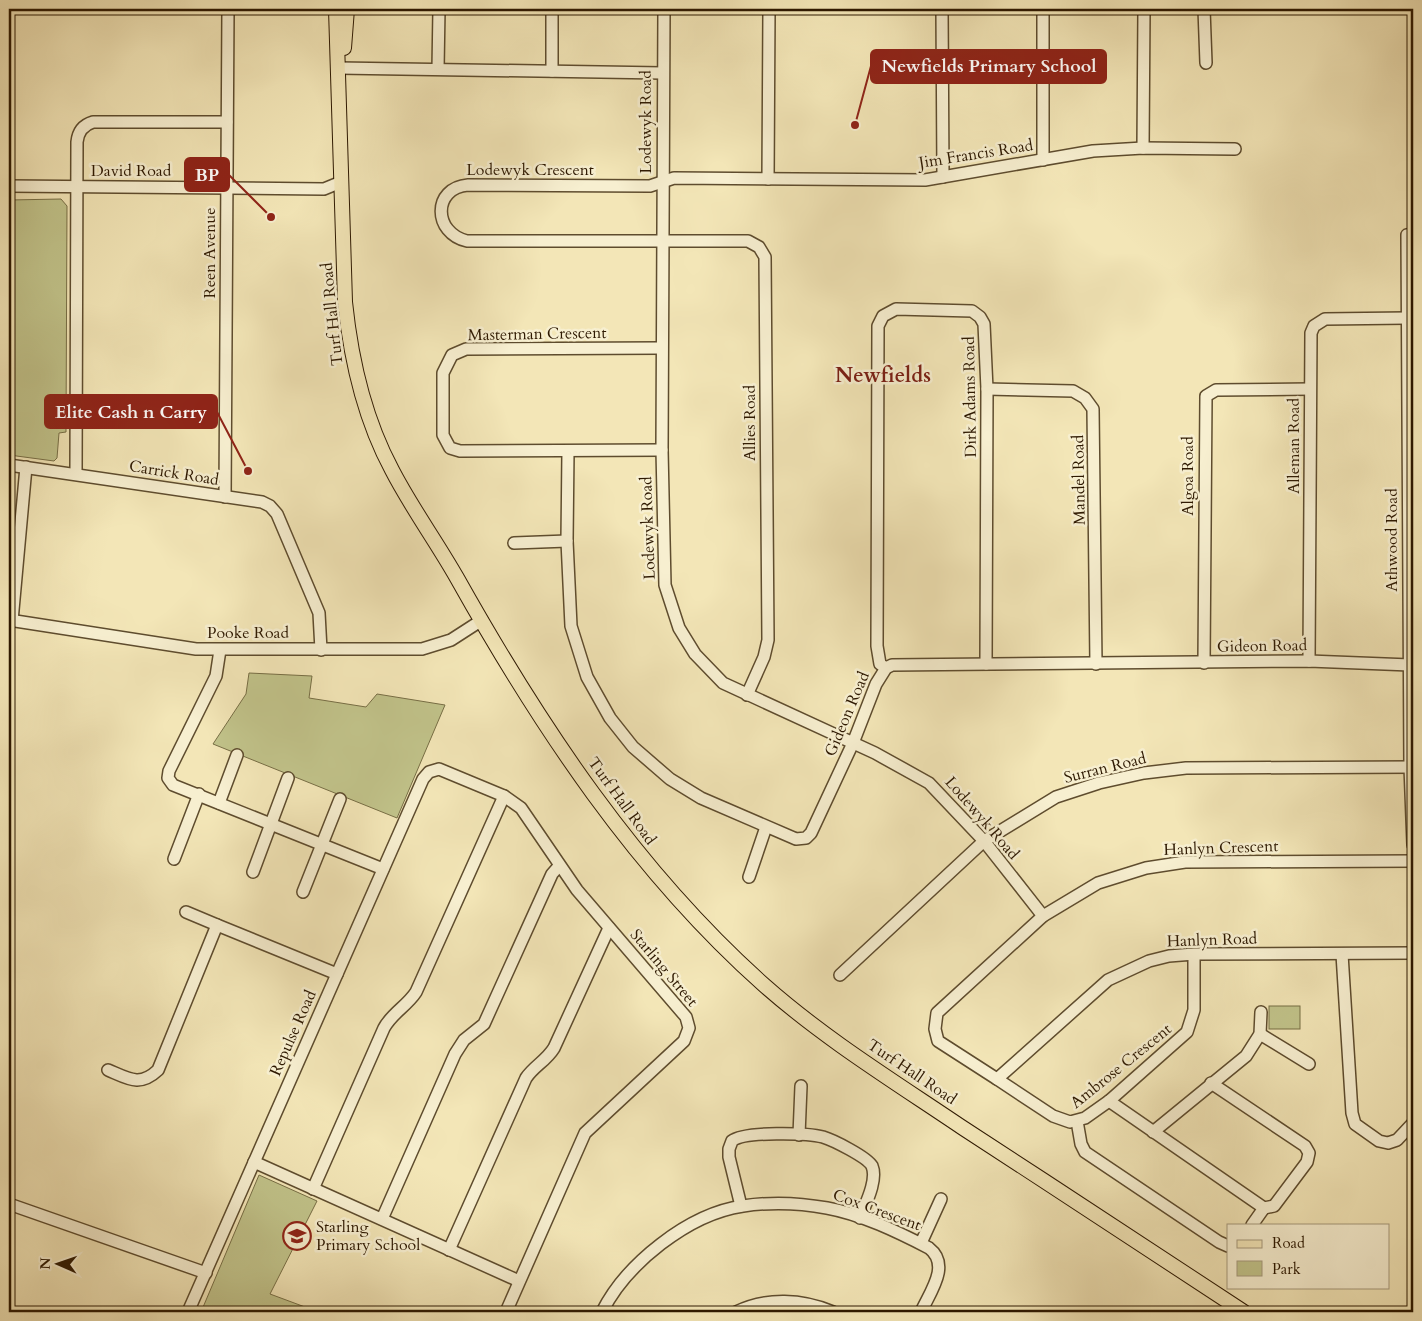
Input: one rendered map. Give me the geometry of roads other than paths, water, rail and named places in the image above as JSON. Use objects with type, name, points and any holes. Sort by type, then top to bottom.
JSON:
[{"type":"main road","name":"Turf Hall Road","points":[[336,9],[336,61],[339,68],[341,182],[348,332],[353,362],[367,411],[390,466],[482,620],[579,774],[644,860],[704,927],[765,986],[830,1038],[865,1063],[1244,1312]]},
{"type":"main road","name":"Turf Hall Road","points":[[339,68],[344,58],[347,9]]},
{"type":"street","name":"Reen Avenue","points":[[225,497],[228,9]]},
{"type":"street","points":[[438,69],[439,9]]},
{"type":"street","points":[[552,9],[552,71]]},
{"type":"street","name":"Lodewyk Road","points":[[664,9],[661,348],[665,585],[678,628],[694,654],[723,683],[853,743],[929,783],[984,841],[1043,916]]},
{"type":"street","points":[[768,179],[769,9]]},
{"type":"street","points":[[942,9],[943,177]]},
{"type":"street","points":[[1042,9],[1043,160]]},
{"type":"street","points":[[1143,148],[1144,9]]},
{"type":"street","points":[[1204,9],[1206,63]]},
{"type":"street","points":[[339,68],[662,72]]},
{"type":"street","points":[[76,474],[77,187],[78,137],[81,129],[89,124],[228,122]]},
{"type":"street","name":"Jim Francis Road","points":[[661,182],[674,178],[925,180],[1093,151],[1143,148],[1235,149]]},
{"type":"street","name":"David Road","points":[[9,186],[324,189],[341,182]]},
{"type":"street","name":"Lodewyk Crescent","points":[[661,182],[650,186],[462,185],[447,194],[441,211],[447,229],[452,235],[467,241],[662,241]]},
{"type":"street","name":"Athwood Road","points":[[1410,234],[1407,318],[1410,362],[1410,665],[1413,845]]},
{"type":"street","name":"Allies Road","points":[[662,241],[748,241],[760,247],[765,257],[768,640],[764,657],[747,695]]},
{"type":"street","name":"Dirk Adams Road","points":[[886,668],[880,664],[877,646],[878,326],[883,316],[896,310],[972,311],[980,317],[986,332],[986,664]]},
{"type":"street","name":"Alleman Road","points":[[1310,661],[1311,334],[1314,326],[1325,319],[1407,318]]},
{"type":"street","name":"Masterman Crescent","points":[[661,348],[466,349],[452,355],[443,373],[444,435],[450,448],[460,451],[662,450]]},
{"type":"street","name":"Mandel Road","points":[[987,389],[1073,391],[1085,398],[1093,409],[1096,664]]},
{"type":"street","name":"Algoa Road","points":[[1204,664],[1206,396],[1216,390],[1310,389]]},
{"type":"street","name":"Gideon Road","points":[[568,450],[567,541],[571,626],[587,677],[610,718],[633,747],[670,779],[701,798],[796,839],[806,838],[811,833],[853,743],[876,684],[886,668],[902,664],[1204,664],[1310,661],[1410,665]]},
{"type":"street","name":"Carrick Road","points":[[9,465],[262,502],[275,511],[319,613],[322,650]]},
{"type":"street","points":[[10,621],[26,467]]},
{"type":"street","points":[[514,544],[567,541]]},
{"type":"street","name":"Pooke Road","points":[[10,621],[174,646],[220,650],[322,650],[428,648],[451,640],[482,620]]},
{"type":"street","points":[[220,650],[216,676],[168,775],[173,785],[383,869]]},
{"type":"street","points":[[219,803],[237,755]]},
{"type":"street","name":"Surran Road","points":[[840,975],[984,841],[1056,798],[1099,782],[1144,773],[1186,768],[1412,767]]},
{"type":"street","name":"Starling Street","points":[[432,770],[441,769],[504,796],[521,808],[559,866],[609,928],[686,1017],[689,1028],[684,1041],[585,1133],[506,1312]]},
{"type":"street","name":"Repulse Road","points":[[188,1312],[423,779],[432,770]]},
{"type":"street","points":[[253,872],[288,778]]},
{"type":"street","points":[[174,859],[198,794]]},
{"type":"street","points":[[313,1189],[384,1028],[392,1016],[407,1004],[416,992],[504,796]]},
{"type":"street","points":[[302,892],[340,799]]},
{"type":"street","points":[[749,877],[766,827]]},
{"type":"street","name":"Hanlyn Crescent","points":[[997,1079],[938,1041],[935,1030],[937,1013],[1043,916],[1098,883],[1146,868],[1185,862],[1413,861]]},
{"type":"street","points":[[382,1219],[459,1045],[484,1024],[552,874],[559,866]]},
{"type":"street","points":[[186,912],[337,974]]},
{"type":"street","points":[[108,1070],[140,1081],[150,1077],[158,1070],[217,925]]},
{"type":"street","points":[[449,1250],[526,1078],[549,1056],[609,928]]},
{"type":"street","name":"Hanlyn Road","points":[[997,1079],[1108,980],[1149,961],[1194,954],[1413,953]]},
{"type":"street","name":"Ambrose Crescent","points":[[1194,954],[1194,1010],[1188,1032],[1109,1101],[1085,1118],[1077,1121],[1081,1144],[1085,1152],[1218,1242],[1227,1246]]},
{"type":"street","points":[[1342,954],[1352,1113],[1355,1124],[1379,1141],[1388,1142],[1396,1140],[1413,1123]]},
{"type":"street","points":[[1153,1132],[1246,1056],[1260,1034],[1261,1012]]},
{"type":"street","points":[[1260,1034],[1309,1064]]},
{"type":"street","points":[[997,1079],[1052,1116],[1070,1122],[1077,1121]]},
{"type":"street","points":[[1211,1083],[1305,1146],[1309,1153],[1307,1162],[1274,1206],[1264,1208],[1253,1224]]},
{"type":"street","points":[[799,1135],[800,1086]]},
{"type":"street","points":[[1109,1101],[1264,1208]]},
{"type":"street","points":[[741,1206],[730,1157],[732,1141],[746,1135],[823,1137],[865,1158],[871,1165],[874,1177],[860,1218]]},
{"type":"street","points":[[254,1162],[519,1280]]},
{"type":"street","points":[[921,1244],[941,1199]]},
{"type":"street","points":[[9,1204],[206,1274]]},
{"type":"street","name":"Cox Crescent","points":[[602,1312],[629,1272],[649,1253],[676,1233],[702,1220],[741,1206],[770,1204],[808,1205],[836,1210],[860,1218],[936,1252],[940,1265],[921,1312]]},
{"type":"street","points":[[736,1312],[758,1304],[792,1301],[810,1304],[833,1312]]},
{"type":"place","name":"Newfields Primary School","points":[[855,125]]},
{"type":"place","name":"BP","points":[[271,217]]},
{"type":"place","name":"Elite Cash n Carry","points":[[248,471]]},
{"type":"place","name":"Starling Primary School","points":[[297,1236]]},
{"type":"district","name":"Newfields","points":[[883,375]]}]
